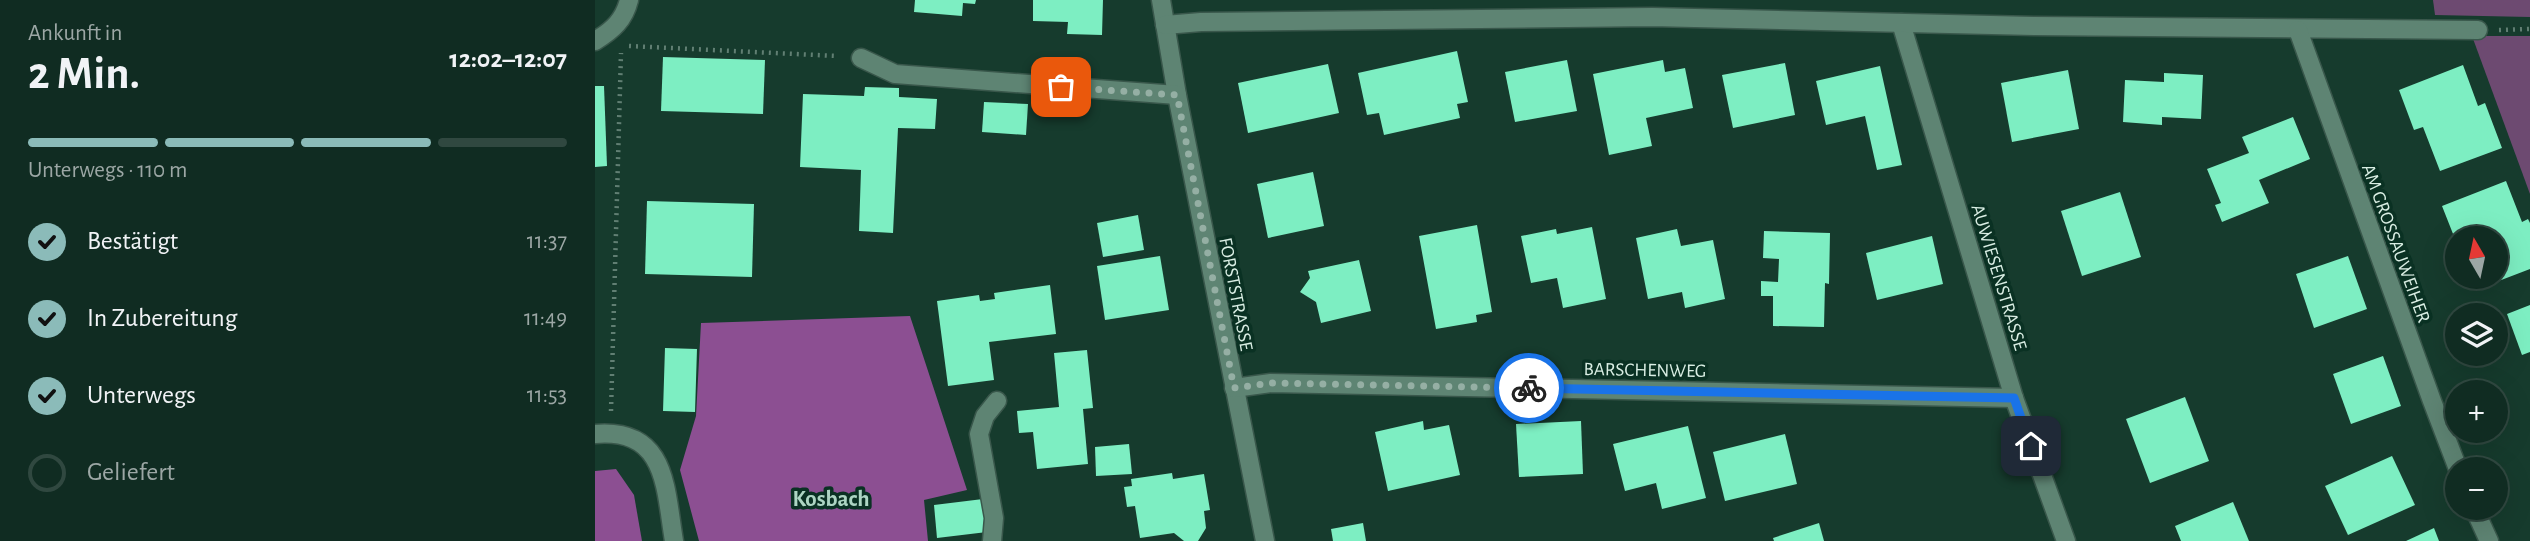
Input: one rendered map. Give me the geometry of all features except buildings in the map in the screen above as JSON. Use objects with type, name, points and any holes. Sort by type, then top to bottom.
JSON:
[{"type":"street","points":[[595,41],[618,24],[626,12],[629,0]]},
{"type":"street","name":"FORSTSTRASSE","points":[[1161,0],[1177,95],[1265,541]]},
{"type":"street","points":[[1165,25],[1201,22],[1652,17],[2298,30],[2478,30]]},
{"type":"street","name":"AUWIESENSTRASSE","points":[[1901,23],[2014,398],[2066,541]]},
{"type":"street","name":"AM GROSSAUWEIHER","points":[[2298,30],[2453,457]]},
{"type":"street","points":[[861,58],[895,74],[1177,95]]},
{"type":"street","name":"BARSCHENWEG","points":[[1234,388],[1271,383],[2014,398]]},
{"type":"street","points":[[992,541],[994,518],[979,434],[985,416],[997,401]]},
{"type":"street","points":[[603,434],[639,441],[652,452],[664,482],[674,541]]},
{"type":"street","points":[[2479,520],[2489,541]]},
{"type":"path","points":[[603,434],[621,46],[861,58]]},
{"type":"shaded area","points":[[2433,0],[2530,0],[2530,17],[2435,15]]},
{"type":"shaded area","points":[[2472,36],[2530,36],[2530,194]]},
{"type":"shaded area","points":[[910,316],[967,490],[924,500],[928,541],[699,541],[680,470],[696,416],[701,323]]},
{"type":"shaded area","points":[[616,469],[634,495],[642,541],[595,541],[595,471]]},
{"type":"way so far","points":[[1061,87],[1177,95],[1234,388],[1271,383],[1529,388]]},
{"type":"district","name":"Kosbach","points":[[831,498]]},
{"type":"route","points":[[1529,388],[2014,398],[2031,446]]}]
